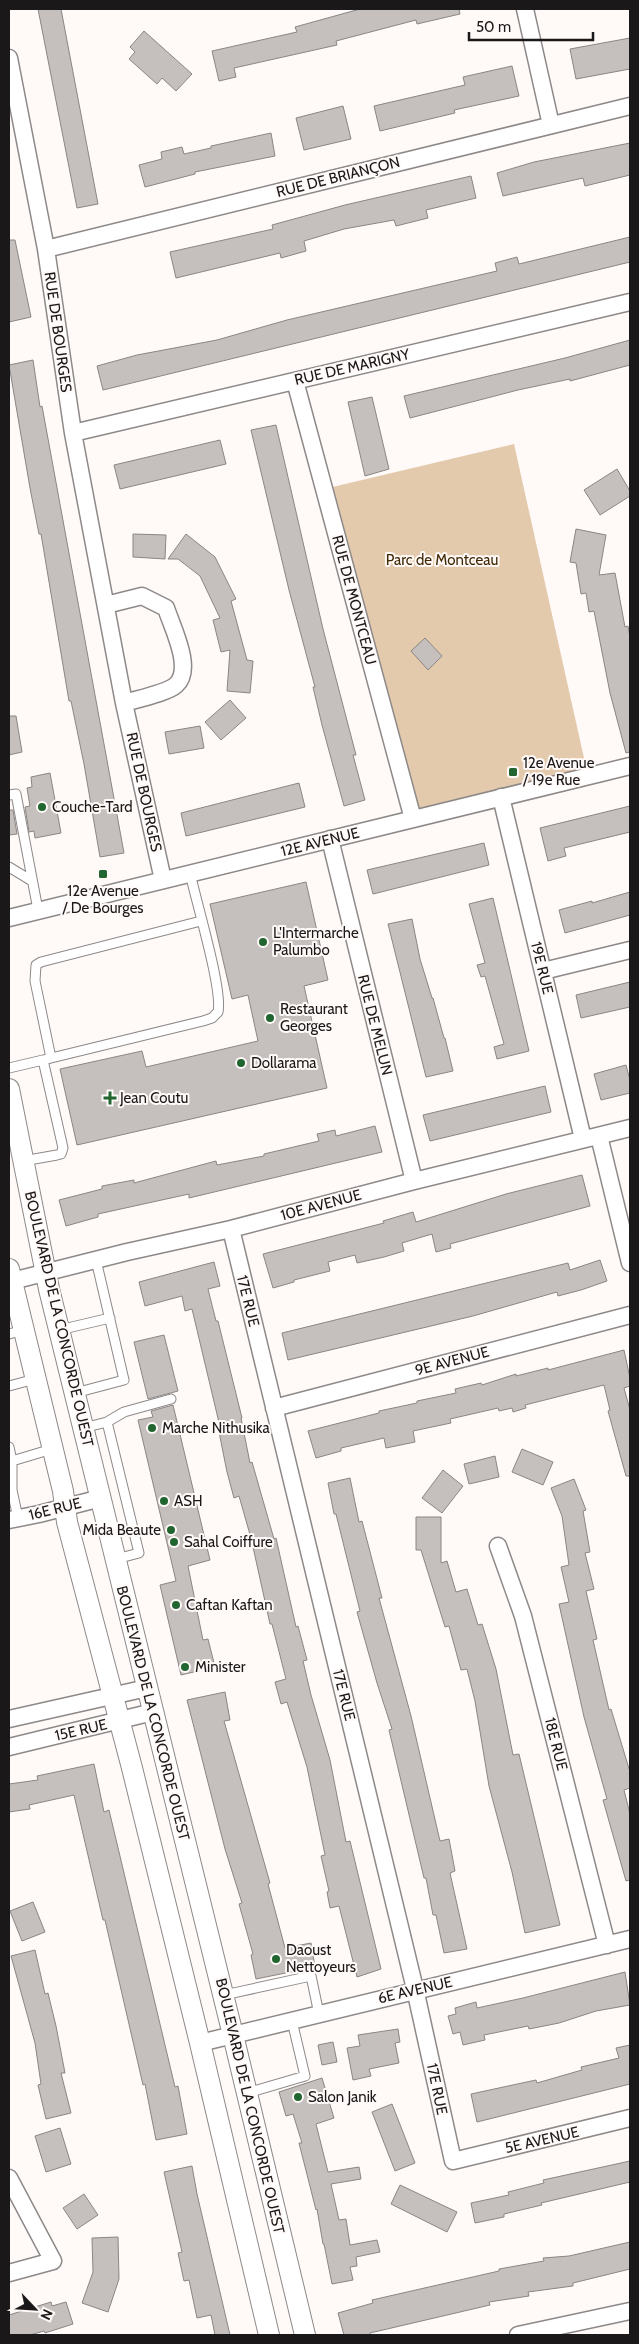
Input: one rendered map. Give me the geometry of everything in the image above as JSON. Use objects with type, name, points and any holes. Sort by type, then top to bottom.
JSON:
[{"type":"street","points":[[525,9],[551,125]]},
{"type":"street","name":"RUE DE BOURGES","points":[[9,58],[46,250],[73,433],[124,703],[163,880]]},
{"type":"street","name":"RUE DE BRIANÇON","points":[[46,250],[630,106]]},
{"type":"street","name":"RUE DE MARIGNY","points":[[73,433],[630,302]]},
{"type":"street","name":"RUE DE MONTCEAU","points":[[295,381],[413,819]]},
{"type":"street","points":[[106,606],[142,596],[166,608],[183,658],[181,679],[175,687],[124,703]]},
{"type":"street","name":"12E AVENUE","points":[[9,918],[630,766]]},
{"type":"street","name":"19E RUE","points":[[501,798],[543,972],[630,1263]]},
{"type":"street","name":"RUE DE MELUN","points":[[330,839],[414,1181]]},
{"type":"street","points":[[543,972],[630,950]]},
{"type":"street","name":"BOULEVARD DE LA CONCORDE OUEST","points":[[9,1090],[45,1273],[224,1995],[305,2335]]},
{"type":"street","name":"10E AVENUE","points":[[10,1278],[45,1273],[231,1230],[414,1181],[630,1128]]},
{"type":"street","name":"17E RUE","points":[[231,1230],[415,1989],[453,2161]]},
{"type":"street","points":[[10,1278],[16,1332],[35,1379],[63,1491],[65,1508],[200,2043],[269,2335]]},
{"type":"street","name":"9E AVENUE","points":[[274,1408],[630,1315]]},
{"type":"street","name":"16E RUE","points":[[14,1519],[101,1498]]},
{"type":"street","name":"18E RUE","points":[[498,1546],[523,1616],[607,1945]]},
{"type":"street","name":"15E RUE","points":[[9,1719],[147,1688]]},
{"type":"street","name":"15E RUE","points":[[9,1748],[153,1712]]},
{"type":"street","name":"6E AVENUE","points":[[200,2043],[415,1989],[630,1939]]},
{"type":"street","name":"5E AVENUE","points":[[453,2161],[630,2118]]},
{"type":"street","points":[[9,2178],[53,2261],[9,2272]]},
{"type":"street","points":[[518,2335],[630,2311]]},
{"type":"lane","points":[[9,795],[16,794],[38,910]]},
{"type":"lane","points":[[9,866],[32,881]]},
{"type":"lane","points":[[9,1068],[203,1021],[216,1015],[219,1008],[218,992],[190,873]]},
{"type":"lane","points":[[23,1162],[61,1154],[63,1148],[35,980],[36,965],[201,921]]},
{"type":"lane","points":[[74,1393],[124,1380],[96,1260]]},
{"type":"lane","points":[[59,1330],[110,1318]]},
{"type":"lane","points":[[9,1386],[35,1379]]},
{"type":"lane","points":[[83,1428],[107,1422],[124,1412],[172,1399]]},
{"type":"lane","points":[[107,1422],[139,1553],[116,1559]]},
{"type":"lane","points":[[9,1447],[12,1460],[14,1519]]},
{"type":"lane","points":[[12,1460],[52,1449]]},
{"type":"lane","points":[[224,1995],[311,1976],[319,2014]]},
{"type":"lane","points":[[247,2093],[305,2076],[292,2021]]},
{"type":"green space","name":"Parc de Montceau","points":[[514,444],[588,776],[413,819],[324,489]]},
{"type":"building","points":[[38,9],[61,9],[98,204],[77,208]]},
{"type":"building","points":[[360,9],[459,9],[460,14],[417,24],[416,20],[336,41],[337,45],[234,68],[236,77],[219,81],[212,51],[297,32],[295,27]]},
{"type":"building","points":[[144,31],[192,74],[176,91],[162,78],[157,84],[129,59],[135,52],[130,47]]},
{"type":"building","points":[[630,38],[630,69],[576,79],[570,49]]},
{"type":"building","points":[[512,66],[519,96],[454,110],[455,113],[380,131],[374,106],[465,85],[463,77]]},
{"type":"building","points":[[343,106],[351,139],[304,150],[296,118]]},
{"type":"building","points":[[271,133],[275,156],[195,172],[195,174],[145,187],[139,165],[162,159],[161,152],[182,147],[184,154]]},
{"type":"building","points":[[630,143],[630,175],[585,186],[583,178],[503,196],[497,173],[534,162]]},
{"type":"building","points":[[471,176],[476,198],[426,210],[428,218],[396,226],[394,220],[344,229],[304,241],[306,251],[281,258],[280,253],[176,278],[170,252],[273,229],[272,225],[345,205]]},
{"type":"building","points":[[630,237],[630,262],[103,390],[97,366],[137,355],[217,340],[287,320],[497,271],[495,263],[517,257],[519,264]]},
{"type":"building","points":[[9,240],[15,240],[31,317],[9,322]]},
{"type":"building","points":[[630,340],[630,365],[570,381],[570,379],[518,390],[410,418],[404,396],[565,358]]},
{"type":"building","points":[[33,360],[40,407],[42,406],[124,853],[100,857],[84,764],[71,701],[69,701],[41,534],[39,534],[30,488],[9,365]]},
{"type":"building","points":[[372,397],[389,469],[365,476],[348,402]]},
{"type":"building","points":[[276,425],[323,629],[356,755],[353,755],[365,800],[344,806],[322,725],[313,687],[315,687],[289,590],[251,430]]},
{"type":"building","points":[[220,440],[226,464],[120,489],[114,465]]},
{"type":"building","points":[[617,469],[630,491],[630,496],[600,515],[584,490]]},
{"type":"building","points":[[576,529],[606,535],[599,575],[615,573],[625,627],[628,626],[630,637],[630,752],[626,753],[610,693],[594,611],[589,612],[586,593],[581,594],[576,563],[570,562]]},
{"type":"building","points":[[133,534],[166,535],[165,559],[133,557]]},
{"type":"building","points":[[186,534],[215,557],[236,599],[231,601],[247,660],[253,661],[250,693],[227,691],[230,650],[221,652],[213,620],[220,618],[200,576],[178,559],[168,559]]},
{"type":"building","points":[[425,638],[442,656],[428,670],[411,651]]},
{"type":"building","points":[[230,700],[246,718],[221,740],[205,722]]},
{"type":"building","points":[[9,716],[16,716],[22,752],[9,755]]},
{"type":"building","points":[[200,726],[204,748],[169,754],[165,732]]},
{"type":"building","points":[[50,773],[61,833],[35,838],[34,831],[29,832],[25,807],[30,806],[27,788],[32,787],[31,777]]},
{"type":"building","points":[[299,783],[305,807],[186,836],[181,813]]},
{"type":"building","points":[[630,806],[630,832],[564,848],[566,856],[548,861],[540,828]]},
{"type":"building","points":[[9,810],[13,810],[17,834],[9,835]]},
{"type":"building","points":[[484,843],[489,865],[373,894],[367,870]]},
{"type":"building","points":[[306,882],[328,980],[304,986],[327,1088],[77,1145],[60,1069],[142,1051],[146,1067],[258,1041],[248,995],[232,999],[210,904]]},
{"type":"building","points":[[630,892],[630,915],[565,933],[559,910]]},
{"type":"building","points":[[493,898],[529,1051],[497,1059],[494,1047],[504,1044],[485,976],[481,977],[477,965],[485,963],[469,904]]},
{"type":"building","points":[[412,919],[420,959],[445,1038],[453,1071],[426,1077],[388,924]]},
{"type":"building","points":[[630,982],[630,1007],[581,1018],[576,995]]},
{"type":"building","points":[[626,1065],[630,1080],[630,1093],[601,1100],[594,1074]]},
{"type":"building","points":[[545,1086],[551,1112],[430,1141],[423,1115]]},
{"type":"building","points":[[375,1126],[382,1152],[189,1198],[189,1194],[98,1214],[98,1217],[66,1226],[59,1200],[102,1189],[102,1186],[134,1180],[134,1183],[216,1161],[217,1165],[264,1156],[264,1154],[319,1141],[317,1134],[335,1130],[336,1136]]},
{"type":"building","points":[[582,1175],[590,1206],[450,1244],[451,1248],[436,1252],[432,1234],[402,1243],[404,1251],[357,1263],[355,1255],[328,1262],[330,1271],[294,1280],[294,1282],[273,1288],[263,1254],[384,1223],[383,1221],[413,1212],[416,1222],[506,1194]]},
{"type":"building","points":[[600,1260],[607,1281],[581,1290],[558,1296],[557,1292],[473,1316],[288,1360],[282,1333],[568,1263],[570,1270]]},
{"type":"building","points":[[214,1262],[220,1286],[208,1289],[216,1321],[218,1321],[242,1418],[250,1463],[252,1462],[274,1539],[276,1538],[296,1627],[298,1626],[307,1660],[303,1661],[330,1760],[346,1842],[350,1841],[381,1969],[357,1977],[339,1906],[330,1908],[327,1892],[329,1891],[321,1856],[325,1855],[307,1767],[287,1702],[281,1704],[275,1682],[286,1679],[272,1624],[270,1624],[251,1538],[239,1496],[234,1498],[227,1472],[219,1432],[221,1431],[192,1309],[185,1311],[182,1296],[145,1306],[139,1282]]},
{"type":"building","points":[[164,1335],[178,1391],[148,1399],[134,1342]]},
{"type":"building","points":[[624,1350],[630,1378],[630,1386],[624,1388],[630,1410],[630,1476],[626,1476],[608,1411],[610,1410],[604,1385],[525,1405],[526,1408],[513,1412],[512,1408],[499,1411],[498,1408],[450,1419],[451,1423],[413,1431],[415,1442],[386,1448],[384,1438],[341,1448],[341,1451],[316,1458],[308,1431],[379,1413],[379,1411],[417,1403],[417,1401],[456,1393],[455,1389],[481,1383],[482,1385],[516,1374],[516,1376],[548,1368],[548,1370]]},
{"type":"building","points":[[173,1405],[210,1560],[188,1566],[203,1640],[208,1639],[215,1667],[181,1675],[160,1585],[176,1581],[138,1420],[153,1417],[151,1411]]},
{"type":"building","points":[[522,1449],[553,1462],[543,1485],[512,1472]]},
{"type":"building","points":[[495,1456],[499,1477],[469,1484],[464,1464]]},
{"type":"building","points":[[443,1470],[463,1486],[442,1513],[422,1498]]},
{"type":"building","points":[[350,1478],[359,1522],[362,1521],[382,1598],[379,1598],[411,1716],[440,1841],[449,1839],[455,1871],[450,1873],[467,1949],[444,1953],[436,1915],[433,1915],[426,1878],[424,1878],[389,1730],[392,1729],[357,1612],[360,1611],[336,1514],[334,1514],[328,1483]]},
{"type":"building","points":[[574,1479],[586,1510],[583,1511],[590,1552],[585,1553],[594,1589],[586,1591],[597,1639],[593,1640],[609,1710],[611,1709],[630,1772],[630,1788],[624,1790],[630,1814],[630,1880],[626,1881],[603,1800],[607,1799],[584,1717],[559,1604],[569,1602],[561,1567],[569,1565],[562,1516],[551,1488]]},
{"type":"building","points":[[416,1517],[441,1517],[441,1563],[447,1561],[456,1592],[467,1589],[478,1625],[482,1624],[496,1669],[513,1755],[519,1754],[560,1925],[525,1933],[512,1872],[489,1786],[475,1701],[467,1669],[461,1670],[449,1626],[445,1627],[421,1550],[416,1550]]},
{"type":"building","points":[[225,1692],[230,1720],[224,1721],[270,1883],[268,1884],[285,1948],[311,1943],[315,1967],[256,1979],[251,1955],[253,1954],[239,1904],[242,1903],[225,1849],[187,1700]]},
{"type":"building","points":[[94,1764],[104,1812],[109,1810],[175,2087],[178,2086],[187,2134],[156,2140],[145,2084],[143,2085],[74,1795],[29,1805],[30,1809],[9,1812],[9,1784],[38,1780],[37,1776]]},
{"type":"building","points":[[33,1902],[45,1932],[22,1941],[10,1911]]},
{"type":"building","points":[[35,1950],[45,1994],[48,1993],[56,2026],[65,2073],[61,2073],[71,2113],[46,2119],[38,2085],[41,2084],[35,2043],[11,1956]]},
{"type":"building","points":[[625,1972],[630,2005],[596,2011],[559,2023],[529,2029],[528,2026],[484,2035],[485,2040],[463,2045],[460,2032],[453,2034],[448,2016],[456,2014],[455,2008],[476,2002],[477,2008]]},
{"type":"building","points":[[398,2029],[400,2042],[395,2043],[399,2063],[369,2069],[371,2076],[353,2080],[347,2048],[360,2046],[358,2035]]},
{"type":"building","points":[[333,2042],[337,2062],[322,2065],[318,2045]]},
{"type":"building","points":[[630,2045],[630,2084],[477,2122],[471,2094],[536,2080],[537,2083],[582,2070],[581,2067],[619,2058],[616,2048]]},
{"type":"building","points":[[322,2078],[334,2118],[316,2124],[328,2172],[359,2167],[361,2179],[331,2184],[339,2220],[346,2219],[350,2245],[377,2240],[380,2252],[356,2257],[357,2266],[350,2267],[353,2280],[332,2284],[317,2209],[299,2143],[302,2143],[293,2114],[286,2116],[279,2092]]},
{"type":"building","points":[[392,2104],[415,2163],[395,2171],[372,2112]]},
{"type":"building","points":[[60,2128],[71,2164],[46,2172],[35,2136]]},
{"type":"building","points":[[630,2161],[630,2182],[541,2203],[542,2205],[504,2214],[504,2217],[475,2223],[471,2203],[509,2195],[508,2192],[544,2183],[543,2180]]},
{"type":"building","points":[[192,2166],[230,2335],[215,2335],[211,2315],[197,2318],[189,2280],[184,2281],[178,2253],[182,2252],[164,2172]]},
{"type":"building","points":[[400,2185],[457,2212],[447,2232],[391,2204]]},
{"type":"building","points":[[84,2194],[98,2215],[77,2229],[63,2208]]},
{"type":"building","points":[[118,2237],[119,2279],[108,2312],[82,2303],[93,2272],[92,2238]]},
{"type":"building","points":[[630,2242],[630,2269],[573,2283],[573,2286],[528,2292],[529,2296],[489,2302],[490,2305],[370,2333],[370,2335],[344,2335],[338,2313],[373,2303],[372,2300],[499,2271],[499,2269],[544,2261],[543,2258],[569,2256]]},
{"type":"building","points":[[51,2302],[52,2306],[66,2302],[73,2324],[45,2333],[44,2331],[30,2335],[9,2335],[9,2315]]},
{"type":"place","name":"12e Avenue / 19e Rue","points":[[513,772]]},
{"type":"place","name":"Couche-Tard","points":[[42,807]]},
{"type":"place","name":"12e Avenue / De Bourges","points":[[103,874]]},
{"type":"place","name":"L'Intermarche Palumbo","points":[[263,942]]},
{"type":"place","name":"Restaurant Georges","points":[[270,1018]]},
{"type":"place","name":"Dollarama","points":[[241,1063]]},
{"type":"place","name":"Jean Coutu","points":[[110,1098]]},
{"type":"place","name":"Marche Nithusika","points":[[152,1428]]},
{"type":"place","name":"ASH","points":[[164,1501]]},
{"type":"place","name":"Mida Beaute","points":[[171,1530]]},
{"type":"place","name":"Sahal Coiffure","points":[[174,1542]]},
{"type":"place","name":"Caftan Kaftan","points":[[176,1605]]},
{"type":"place","name":"Minister","points":[[185,1667]]},
{"type":"place","name":"Daoust Nettoyeurs","points":[[276,1959]]},
{"type":"place","name":"Salon Janik","points":[[298,2097]]}]
